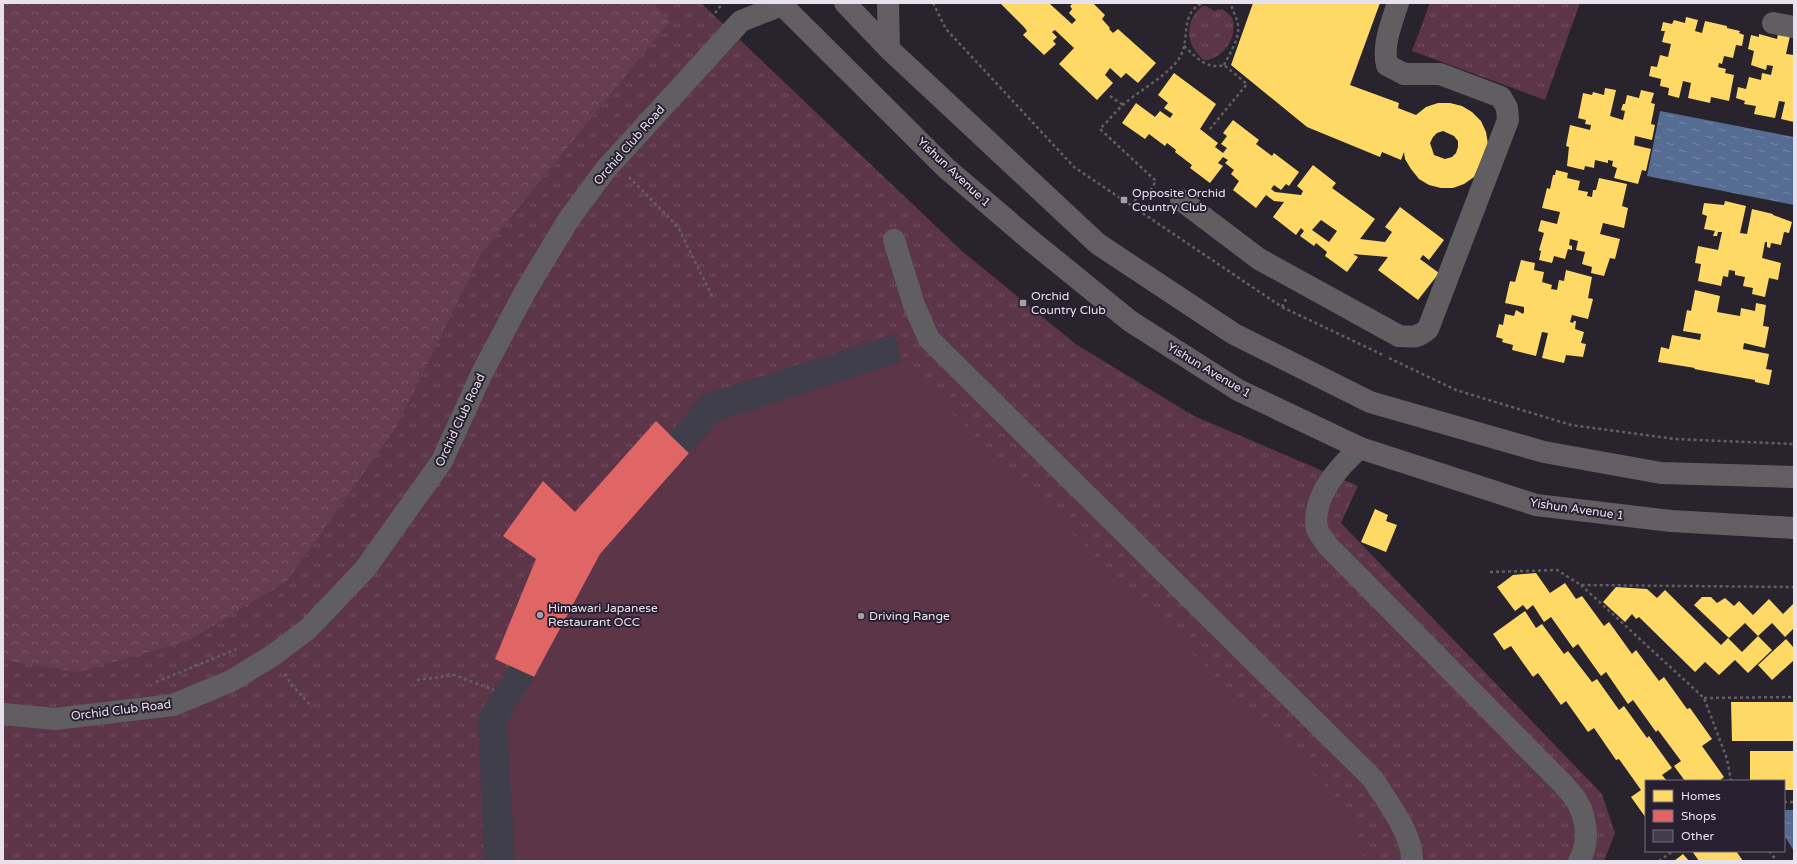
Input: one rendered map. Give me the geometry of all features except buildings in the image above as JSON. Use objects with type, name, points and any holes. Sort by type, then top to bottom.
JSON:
[{"type":"main road","points":[[844,3],[889,48],[1098,244],[1234,334],[1370,402],[1552,454],[1661,472],[1794,477]]},
{"type":"main road","points":[[888,3],[889,48]]},
{"type":"main road","name":"Yishun Avenue 1","points":[[782,4],[946,168],[1029,239],[1130,321],[1238,390],[1360,448],[1536,505],[1671,521],[1794,528]]},
{"type":"lane","points":[[1182,200],[1259,259],[1399,336],[1415,338],[1428,328],[1508,120],[1507,108],[1501,97],[1440,74],[1404,74],[1387,64],[1385,57],[1388,35],[1398,3]]},
{"type":"lane","name":"Orchid Club Road","points":[[3,714],[55,719],[173,705],[231,681],[272,656],[308,629],[365,569],[442,462],[482,373],[526,290],[569,220],[605,170],[743,12],[782,4]]},
{"type":"lane","points":[[894,240],[914,305],[929,340],[1373,779],[1401,824],[1413,851],[1412,861]]},
{"type":"lane","points":[[1360,448],[1341,466],[1327,487],[1318,508],[1318,529],[1327,545],[1564,785],[1576,800],[1585,821],[1586,841],[1579,861]]},
{"type":"path","points":[[1138,211],[1156,180],[1100,129],[1123,105],[1174,64],[1180,57],[1184,46],[1188,17],[1193,10],[1203,3]]},
{"type":"path","points":[[1184,46],[1202,62],[1217,67],[1224,65],[1233,48],[1238,34],[1238,25],[1231,3]]},
{"type":"path","points":[[1210,128],[1247,84],[1224,65]]},
{"type":"path","points":[[1110,96],[1123,105]]},
{"type":"path","points":[[629,176],[678,227],[712,296]]},
{"type":"path","points":[[1131,206],[1141,192]]},
{"type":"path","points":[[1490,572],[1557,570],[1581,584],[1704,698],[1727,759],[1731,780]]},
{"type":"path","points":[[1581,584],[1794,587]]},
{"type":"path","points":[[417,680],[454,674],[494,690]]},
{"type":"path","points":[[1704,698],[1794,698]]},
{"type":"path","points":[[1659,861],[1672,852]]},
{"type":"path","points":[[1770,852],[1777,861]]},
{"type":"green space","points":[[3,3],[701,3],[963,252],[1077,345],[1194,416],[1358,486],[1341,523],[1602,794],[1615,833],[1604,861],[3,861]]},
{"type":"green space","points":[[3,3],[652,3],[670,21],[481,254],[397,426],[287,581],[188,641],[78,672],[3,660]]},
{"type":"green space","points":[[1430,3],[1580,3],[1545,100],[1412,51]]},
{"type":"green space","points":[[1203,6],[1214,11],[1222,9],[1231,17],[1234,26],[1230,42],[1224,51],[1206,60],[1203,60],[1194,49],[1190,41],[1189,33],[1193,18],[1197,11]]},
{"type":"green space","name":"Driving Range","points":[[901,362],[1349,810],[1365,861],[515,861],[507,722],[534,677],[600,554],[718,421]]},
{"type":"water","points":[[1660,111],[1794,137],[1794,205],[1647,176]]},
{"type":"water","points":[[1785,810],[1794,810],[1794,851],[1785,837]]},
{"type":"place","name":"Opposite Orchid Country Club","points":[[1124,200]]},
{"type":"place","name":"Orchid Country Club","points":[[1023,303]]},
{"type":"place","name":"Himawari Japanese Restaurant OCC","points":[[540,615]]},
{"type":"place","name":"Driving Range","points":[[861,616]]}]
